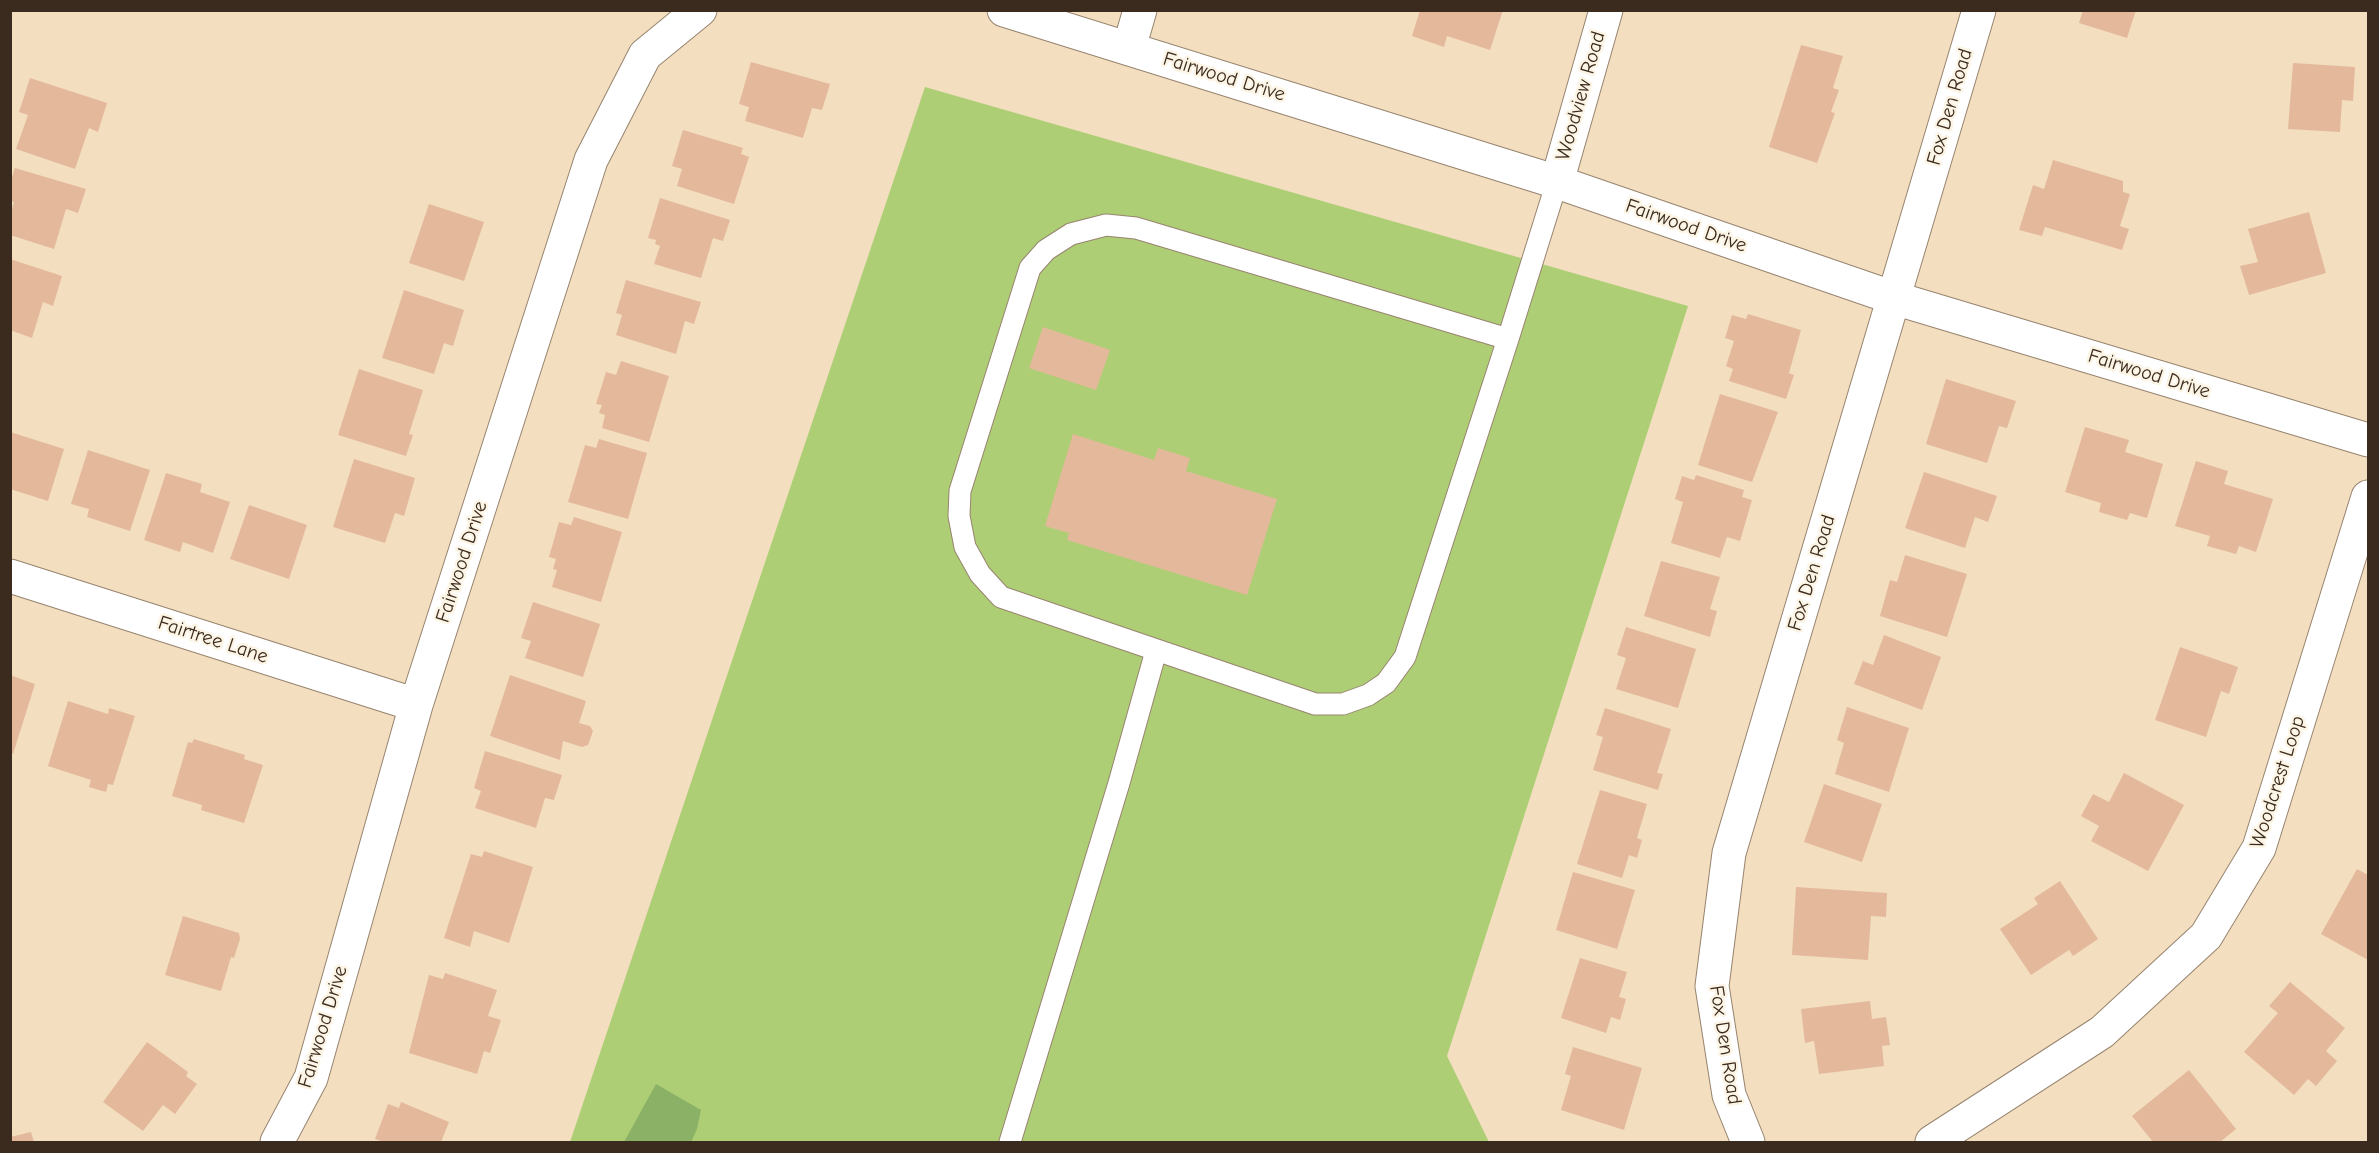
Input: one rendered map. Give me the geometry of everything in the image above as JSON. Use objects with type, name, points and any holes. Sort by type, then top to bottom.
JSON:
[{"type":"street","name":"Fairwood Drive","points":[[277,1143],[311,1078],[416,705],[591,160],[645,55],[700,10]]},
{"type":"street","name":"Fairwood Drive","points":[[1004,10],[1557,182],[1894,298],[2368,440]]},
{"type":"street","points":[[1129,48],[1140,10]]},
{"type":"street","name":"Woodview Road","points":[[1557,182],[1606,10]]},
{"type":"street","name":"Fox Den Road","points":[[1748,1143],[1729,1095],[1712,986],[1729,853],[1979,10]]},
{"type":"street","name":"Woodcrest Loop","points":[[1932,1143],[2102,1032],[2206,936],[2259,848],[2368,497]]},
{"type":"street","name":"Fairtree Lane","points":[[10,576],[416,705]]},
{"type":"lane","points":[[1508,339],[1136,228],[1106,225],[1071,234],[1046,250],[1030,268],[960,491],[959,516],[965,547],[980,574],[1001,597],[1315,704],[1342,704],[1368,695],[1386,683],[1405,657],[1508,339],[1557,182]]},
{"type":"lane","points":[[1010,1143],[1119,783],[1155,651]]},
{"type":"green space","points":[[925,87],[1688,306],[1447,1056],[1489,1142],[570,1142]]},
{"type":"green space","points":[[656,1084],[701,1110],[697,1129],[691,1142],[624,1142]]},
{"type":"building","points":[[1420,10],[1503,10],[1490,50],[1447,36],[1444,47],[1412,36]]},
{"type":"building","points":[[2083,10],[2136,10],[2127,38],[2079,23]]},
{"type":"building","points":[[1801,45],[1843,56],[1833,88],[1839,90],[1831,112],[1835,113],[1817,163],[1769,147]]},
{"type":"building","points":[[751,62],[830,84],[822,110],[812,108],[803,138],[745,121],[749,107],[739,104]]},
{"type":"building","points":[[2293,63],[2355,67],[2353,101],[2342,100],[2340,132],[2288,129]]},
{"type":"building","points":[[30,78],[107,103],[98,132],[89,128],[75,169],[16,149],[28,115],[19,112]]},
{"type":"building","points":[[683,130],[743,148],[741,154],[749,157],[734,204],[677,186],[682,169],[672,166]]},
{"type":"building","points":[[2053,160],[2123,181],[2123,192],[2130,194],[2120,226],[2129,229],[2122,250],[2045,227],[2042,236],[2019,230],[2033,185],[2044,189]]},
{"type":"building","points":[[15,168],[86,189],[78,213],[66,209],[54,249],[10,235],[10,215],[14,202],[10,201],[10,183]]},
{"type":"building","points":[[660,198],[730,220],[723,241],[713,238],[701,278],[654,264],[660,246],[655,244],[656,240],[648,238]]},
{"type":"building","points":[[429,204],[484,222],[464,281],[409,263]]},
{"type":"building","points":[[2309,212],[2326,273],[2249,295],[2240,266],[2258,262],[2248,229]]},
{"type":"building","points":[[10,259],[62,276],[53,306],[43,302],[32,338],[10,330]]},
{"type":"building","points":[[626,280],[701,302],[694,324],[685,321],[676,354],[616,335],[622,315],[616,313]]},
{"type":"building","points":[[404,290],[464,310],[453,346],[444,343],[434,374],[382,358]]},
{"type":"building","points":[[1748,314],[1801,330],[1789,373],[1794,375],[1786,399],[1729,381],[1733,369],[1726,366],[1734,341],[1725,338],[1732,315],[1746,319]]},
{"type":"building","points":[[1043,327],[1110,350],[1096,390],[1029,368]]},
{"type":"building","points":[[621,361],[669,376],[649,442],[602,428],[605,415],[599,413],[602,405],[596,404],[606,372],[616,375]]},
{"type":"building","points":[[359,369],[423,390],[409,434],[413,435],[406,456],[338,435]]},
{"type":"building","points":[[1946,379],[2016,401],[2007,428],[1999,426],[1987,463],[1926,444]]},
{"type":"building","points":[[1720,394],[1778,412],[1752,482],[1698,465]]},
{"type":"building","points":[[2085,427],[2129,440],[2125,452],[2163,464],[2147,518],[2130,513],[2127,520],[2099,512],[2101,503],[2065,492]]},
{"type":"building","points":[[10,432],[64,449],[48,501],[10,489]]},
{"type":"building","points":[[1073,434],[1154,460],[1158,448],[1190,458],[1186,471],[1277,499],[1247,595],[1067,540],[1069,533],[1045,526]]},
{"type":"building","points":[[599,439],[647,453],[628,519],[568,502],[585,445],[596,448]]},
{"type":"building","points":[[88,450],[150,470],[130,531],[87,517],[89,509],[71,504]]},
{"type":"building","points":[[354,459],[415,478],[404,516],[395,513],[385,543],[333,527]]},
{"type":"building","points":[[2196,461],[2228,471],[2224,484],[2273,499],[2256,552],[2239,546],[2236,554],[2207,546],[2210,536],[2175,526]]},
{"type":"building","points":[[1924,472],[1997,496],[1988,522],[1975,517],[1965,548],[1905,528]]},
{"type":"building","points":[[166,473],[202,484],[200,492],[230,502],[213,553],[183,542],[180,552],[144,540]]},
{"type":"building","points":[[1696,475],[1744,490],[1742,497],[1752,500],[1740,541],[1727,537],[1720,558],[1671,543],[1683,502],[1675,499],[1682,476],[1694,480]]},
{"type":"building","points":[[249,505],[307,525],[289,579],[230,559]]},
{"type":"building","points":[[574,517],[622,532],[601,602],[552,587],[557,570],[553,569],[556,559],[549,557],[559,522],[571,525]]},
{"type":"building","points":[[1905,555],[1967,574],[1947,637],[1880,616],[1890,580],[1897,582]]},
{"type":"building","points":[[1661,561],[1720,577],[1710,609],[1717,611],[1710,637],[1644,616]]},
{"type":"building","points":[[533,602],[600,624],[583,677],[525,658],[531,641],[521,638]]},
{"type":"building","points":[[1626,627],[1696,649],[1678,708],[1616,689],[1626,658],[1617,655]]},
{"type":"building","points":[[1884,635],[1941,657],[1922,710],[1854,684],[1863,661],[1873,665]]},
{"type":"building","points":[[2180,647],[2238,667],[2229,694],[2221,691],[2206,737],[2155,720]]},
{"type":"building","points":[[10,675],[35,684],[13,754],[10,753]]},
{"type":"building","points":[[510,675],[586,701],[579,723],[590,726],[593,731],[588,745],[582,747],[563,741],[560,760],[490,736]]},
{"type":"building","points":[[68,701],[108,714],[109,708],[135,716],[113,785],[108,784],[106,792],[89,787],[91,780],[48,766]]},
{"type":"building","points":[[1847,707],[1909,728],[1889,792],[1835,774],[1844,743],[1837,740]]},
{"type":"building","points":[[1605,708],[1671,729],[1657,773],[1663,774],[1658,790],[1593,770],[1603,737],[1596,735]]},
{"type":"building","points":[[194,739],[245,755],[244,759],[263,765],[244,823],[201,810],[202,805],[172,796],[188,742],[192,743]]},
{"type":"building","points":[[485,751],[562,775],[554,800],[545,798],[536,828],[475,808],[481,791],[474,788]]},
{"type":"building","points":[[2124,773],[2184,805],[2148,871],[2091,841],[2099,826],[2081,816],[2093,794],[2109,802]]},
{"type":"building","points":[[1824,784],[1882,804],[1862,862],[1804,842]]},
{"type":"building","points":[[1600,790],[1647,804],[1637,838],[1642,840],[1637,858],[1629,855],[1622,878],[1577,864]]},
{"type":"building","points":[[484,851],[533,867],[509,943],[474,931],[470,947],[444,938],[471,854],[482,857]]},
{"type":"building","points":[[2357,869],[2368,875],[2368,960],[2321,934]]},
{"type":"building","points":[[1573,872],[1635,890],[1617,949],[1556,930]]},
{"type":"building","points":[[2060,881],[2098,939],[2073,956],[2069,950],[2031,975],[2000,929],[2038,904],[2034,898]]},
{"type":"building","points":[[1796,887],[1887,893],[1886,917],[1871,916],[1868,960],[1792,955]]},
{"type":"building","points":[[183,916],[239,933],[240,939],[234,958],[231,957],[221,991],[165,975]]},
{"type":"building","points":[[1580,958],[1627,972],[1619,997],[1626,999],[1620,1020],[1611,1017],[1606,1033],[1561,1018]]},
{"type":"building","points":[[445,973],[497,990],[488,1016],[501,1020],[490,1053],[484,1051],[477,1074],[409,1053],[429,975],[443,979]]},
{"type":"building","points":[[2290,982],[2345,1028],[2326,1051],[2337,1061],[2316,1086],[2308,1079],[2294,1095],[2244,1052],[2278,1013],[2269,1006]]},
{"type":"building","points":[[1870,1001],[1872,1019],[1886,1017],[1890,1045],[1882,1046],[1884,1066],[1819,1074],[1814,1041],[1805,1043],[1801,1009]]},
{"type":"building","points":[[147,1042],[188,1072],[186,1076],[197,1084],[175,1114],[163,1105],[143,1131],[103,1102]]},
{"type":"building","points":[[1573,1047],[1642,1068],[1624,1130],[1561,1110],[1571,1076],[1565,1074]]},
{"type":"building","points":[[2189,1070],[2236,1129],[2220,1142],[2153,1142],[2132,1116]]},
{"type":"building","points":[[401,1102],[449,1122],[441,1142],[384,1142],[375,1139],[388,1104],[399,1108]]},
{"type":"building","points":[[31,1132],[34,1142],[10,1142],[10,1137]]}]
